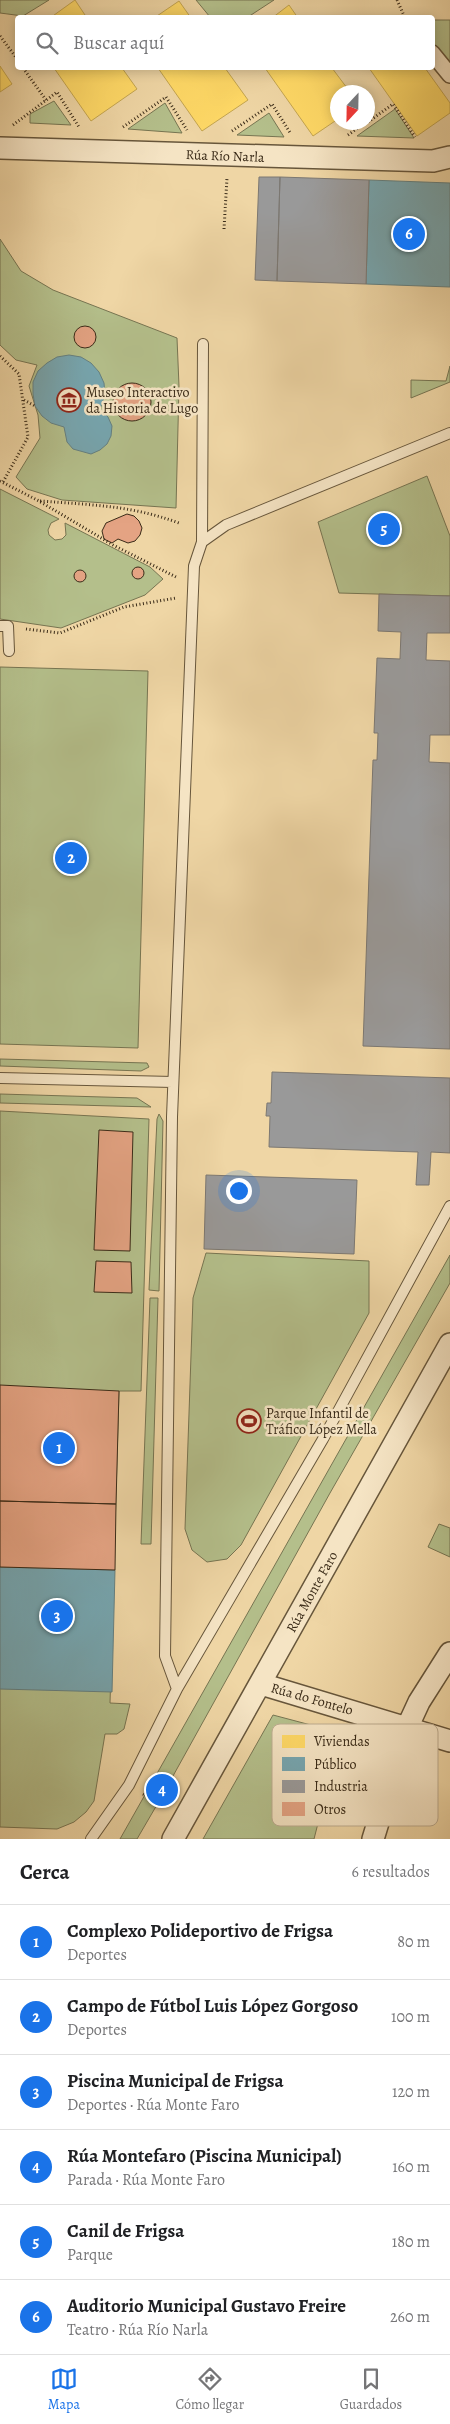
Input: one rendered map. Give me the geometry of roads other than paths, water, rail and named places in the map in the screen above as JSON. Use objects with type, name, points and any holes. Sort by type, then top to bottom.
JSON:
[{"type":"street","points":[[435,57],[450,75]]},
{"type":"street","name":"Rúa Río Narla","points":[[0,148],[433,162],[450,157]]},
{"type":"street","name":"Rúa Monte Faro","points":[[173,1839],[450,1344]]},
{"type":"street","points":[[409,1724],[419,1702],[450,1653]]},
{"type":"street","name":"Rúa do Fontelo","points":[[261,1684],[394,1724]]},
{"type":"street","name":"Rúa do Fontelo","points":[[438,1737],[450,1741]]},
{"type":"street","points":[[373,1839],[377,1826]]},
{"type":"lane","points":[[177,1689],[165,1656],[173,1082],[194,566],[202,542],[203,344]]},
{"type":"lane","points":[[202,542],[226,525],[450,433]]},
{"type":"lane","points":[[4,626],[9,651]]},
{"type":"lane","points":[[0,1078],[173,1082]]},
{"type":"lane","points":[[91,1839],[129,1785],[177,1689],[323,1439],[450,1206]]},
{"type":"place","name":"Auditorio Municipal Gustavo Freire","points":[[409,234]]},
{"type":"place","name":"Museo Interactivo da Historia de Lugo","points":[[69,400]]},
{"type":"place","name":"Canil de Frigsa","points":[[384,529]]},
{"type":"place","name":"Campo de Fútbol Luis López Gorgoso","points":[[71,858]]},
{"type":"place","name":"Parque Infantil de Tráfico López Mella","points":[[249,1421]]},
{"type":"place","name":"Complexo Polideportivo de Frigsa","points":[[59,1448]]},
{"type":"place","name":"Piscina Municipal de Frigsa","points":[[57,1616]]},
{"type":"place","name":"Rúa Montefaro (Piscina Municipal)","points":[[162,1790]]}]
